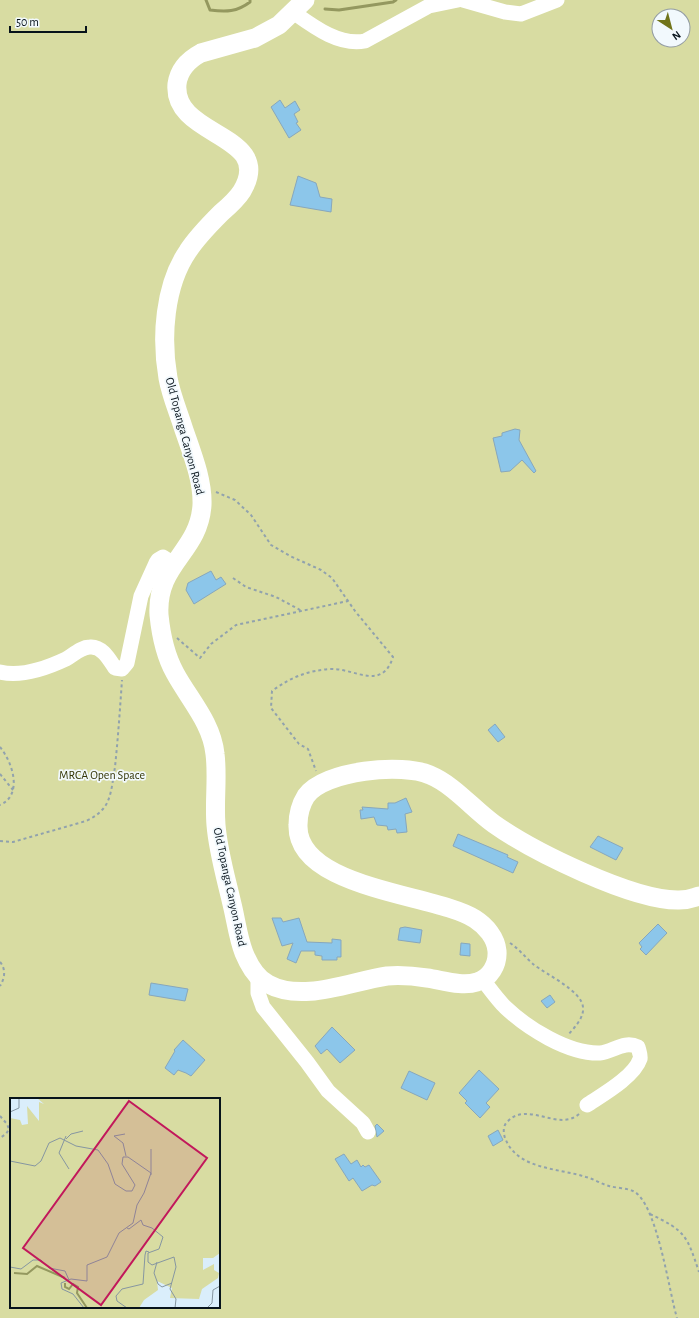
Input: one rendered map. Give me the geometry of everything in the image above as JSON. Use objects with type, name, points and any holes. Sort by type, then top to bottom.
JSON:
[{"type":"main road","name":"Old Topanga Canyon Road","points":[[258,977],[243,950],[218,840],[215,801],[216,762],[212,738],[173,671],[166,654],[162,637],[159,598],[165,578],[185,551],[196,532],[202,502],[200,483],[192,452],[169,383],[165,340],[168,307],[172,286],[184,256],[201,234],[241,193],[249,172],[248,164],[238,146],[199,124],[184,110],[177,93],[177,82],[180,72],[192,58],[200,53],[255,38],[279,25],[299,6]]},
{"type":"main road","points":[[258,977],[267,984],[284,990],[317,991],[392,976],[412,976],[472,984],[484,980],[496,964],[498,956],[495,940],[483,925],[472,917],[448,908],[365,885],[327,867],[310,855],[298,836],[297,820],[303,802],[308,794],[321,784],[334,777],[361,772],[396,769],[421,772],[438,779],[496,825],[553,858],[646,896],[675,901],[688,900],[699,896]]},
{"type":"lane","points":[[299,6],[332,36],[354,43],[365,41],[429,6],[458,0]]},
{"type":"lane","points":[[463,0],[505,12],[521,14],[557,0]]},
{"type":"lane","points":[[0,672],[12,673],[38,670],[66,659],[84,648],[90,647],[102,651],[115,668],[122,669],[126,667],[135,634],[141,596],[156,563],[158,560],[163,558],[174,564]]},
{"type":"lane","points":[[258,977],[258,993],[263,1007],[307,1062],[328,1092],[363,1124],[368,1132]]},
{"type":"lane","points":[[484,980],[504,1006],[520,1020],[559,1044],[590,1053],[604,1053],[626,1044],[638,1047],[640,1058],[635,1069],[609,1091],[587,1105]]},
{"type":"path","points":[[214,492],[235,500],[251,515],[271,545],[290,556],[321,570],[332,578],[348,601],[393,657],[389,668],[382,674],[372,676],[334,669],[307,672],[287,680],[272,690],[272,708],[299,744],[308,749],[321,784]]},
{"type":"path","points":[[233,578],[246,587],[276,597],[303,612]]},
{"type":"path","points":[[176,637],[200,658],[211,644],[236,625],[261,618],[303,612],[348,601]]},
{"type":"path","points":[[0,841],[13,842],[86,821],[94,817],[103,808],[107,802],[113,778],[119,732],[122,669]]},
{"type":"path","points":[[0,747],[12,770],[13,790],[12,796],[7,802],[0,805]]},
{"type":"path","points":[[0,774],[13,790]]},
{"type":"path","points":[[495,940],[508,942],[514,946],[532,963],[565,985],[582,1003],[584,1010],[578,1023],[559,1044]]},
{"type":"path","points":[[0,962],[3,966],[4,973],[0,986]]},
{"type":"path","points":[[587,1105],[574,1119],[560,1120],[523,1113],[514,1115],[506,1122],[504,1133],[506,1140],[516,1154],[532,1164],[586,1177],[609,1186],[633,1191],[642,1198],[655,1224],[677,1318]]},
{"type":"path","points":[[0,1116],[7,1124],[8,1129],[6,1134],[0,1138]]},
{"type":"path","points":[[649,1213],[673,1225],[688,1241],[699,1272]]},
{"type":"green space","name":"MRCA Open Space","points":[[0,0],[699,0],[699,1318],[0,1318]]},
{"type":"building","points":[[280,100],[285,108],[295,101],[300,110],[294,114],[298,122],[296,123],[301,130],[289,138],[271,107]]},
{"type":"building","points":[[298,176],[316,183],[320,197],[332,199],[331,212],[290,205]]},
{"type":"building","points":[[515,429],[520,430],[519,440],[536,471],[534,473],[522,460],[510,471],[501,472],[493,438],[502,436],[502,433]]},
{"type":"building","points":[[211,571],[216,580],[221,577],[226,584],[194,604],[186,590],[188,583]]},
{"type":"building","points":[[495,724],[505,737],[498,742],[488,730]]},
{"type":"building","points":[[406,798],[412,812],[405,814],[407,832],[397,833],[396,829],[388,830],[387,826],[377,825],[374,817],[361,819],[360,810],[363,810],[362,807],[388,809],[388,803],[395,803]]},
{"type":"building","points":[[458,834],[508,855],[507,857],[518,862],[513,873],[453,846]]},
{"type":"building","points":[[598,836],[623,848],[616,860],[590,847]]},
{"type":"building","points":[[272,918],[281,918],[283,922],[299,918],[307,942],[332,943],[332,939],[341,940],[341,957],[337,957],[337,960],[322,960],[322,956],[315,955],[315,951],[301,951],[296,963],[287,959],[293,943],[282,946]]},
{"type":"building","points":[[658,924],[667,933],[646,955],[640,949],[642,947],[639,943]]},
{"type":"building","points":[[405,927],[422,930],[420,943],[398,940],[400,928]]},
{"type":"building","points":[[461,943],[470,944],[470,956],[460,955]]},
{"type":"building","points":[[151,983],[188,989],[185,1001],[149,995]]},
{"type":"building","points":[[550,995],[555,1002],[547,1008],[541,1001]]},
{"type":"building","points":[[332,1027],[355,1050],[340,1063],[327,1049],[321,1054],[315,1046]]},
{"type":"building","points":[[183,1040],[205,1060],[191,1076],[178,1070],[174,1075],[165,1068],[175,1051],[174,1050]]},
{"type":"building","points":[[479,1070],[499,1089],[486,1103],[490,1107],[480,1118],[465,1103],[467,1101],[459,1093]]},
{"type":"building","points":[[409,1071],[435,1083],[427,1100],[401,1088]]},
{"type":"building","points":[[377,1124],[384,1131],[377,1137],[375,1126]]},
{"type":"building","points":[[498,1130],[503,1140],[493,1146],[488,1136]]},
{"type":"building","points":[[344,1154],[351,1164],[357,1160],[361,1167],[363,1165],[365,1167],[369,1165],[381,1182],[362,1191],[353,1178],[349,1181],[335,1159]]},
{"type":"waterway","points":[[206,0],[210,10],[221,11],[241,8],[250,2],[250,0]]},
{"type":"waterway","points":[[325,9],[339,10],[393,2],[396,0]]}]
